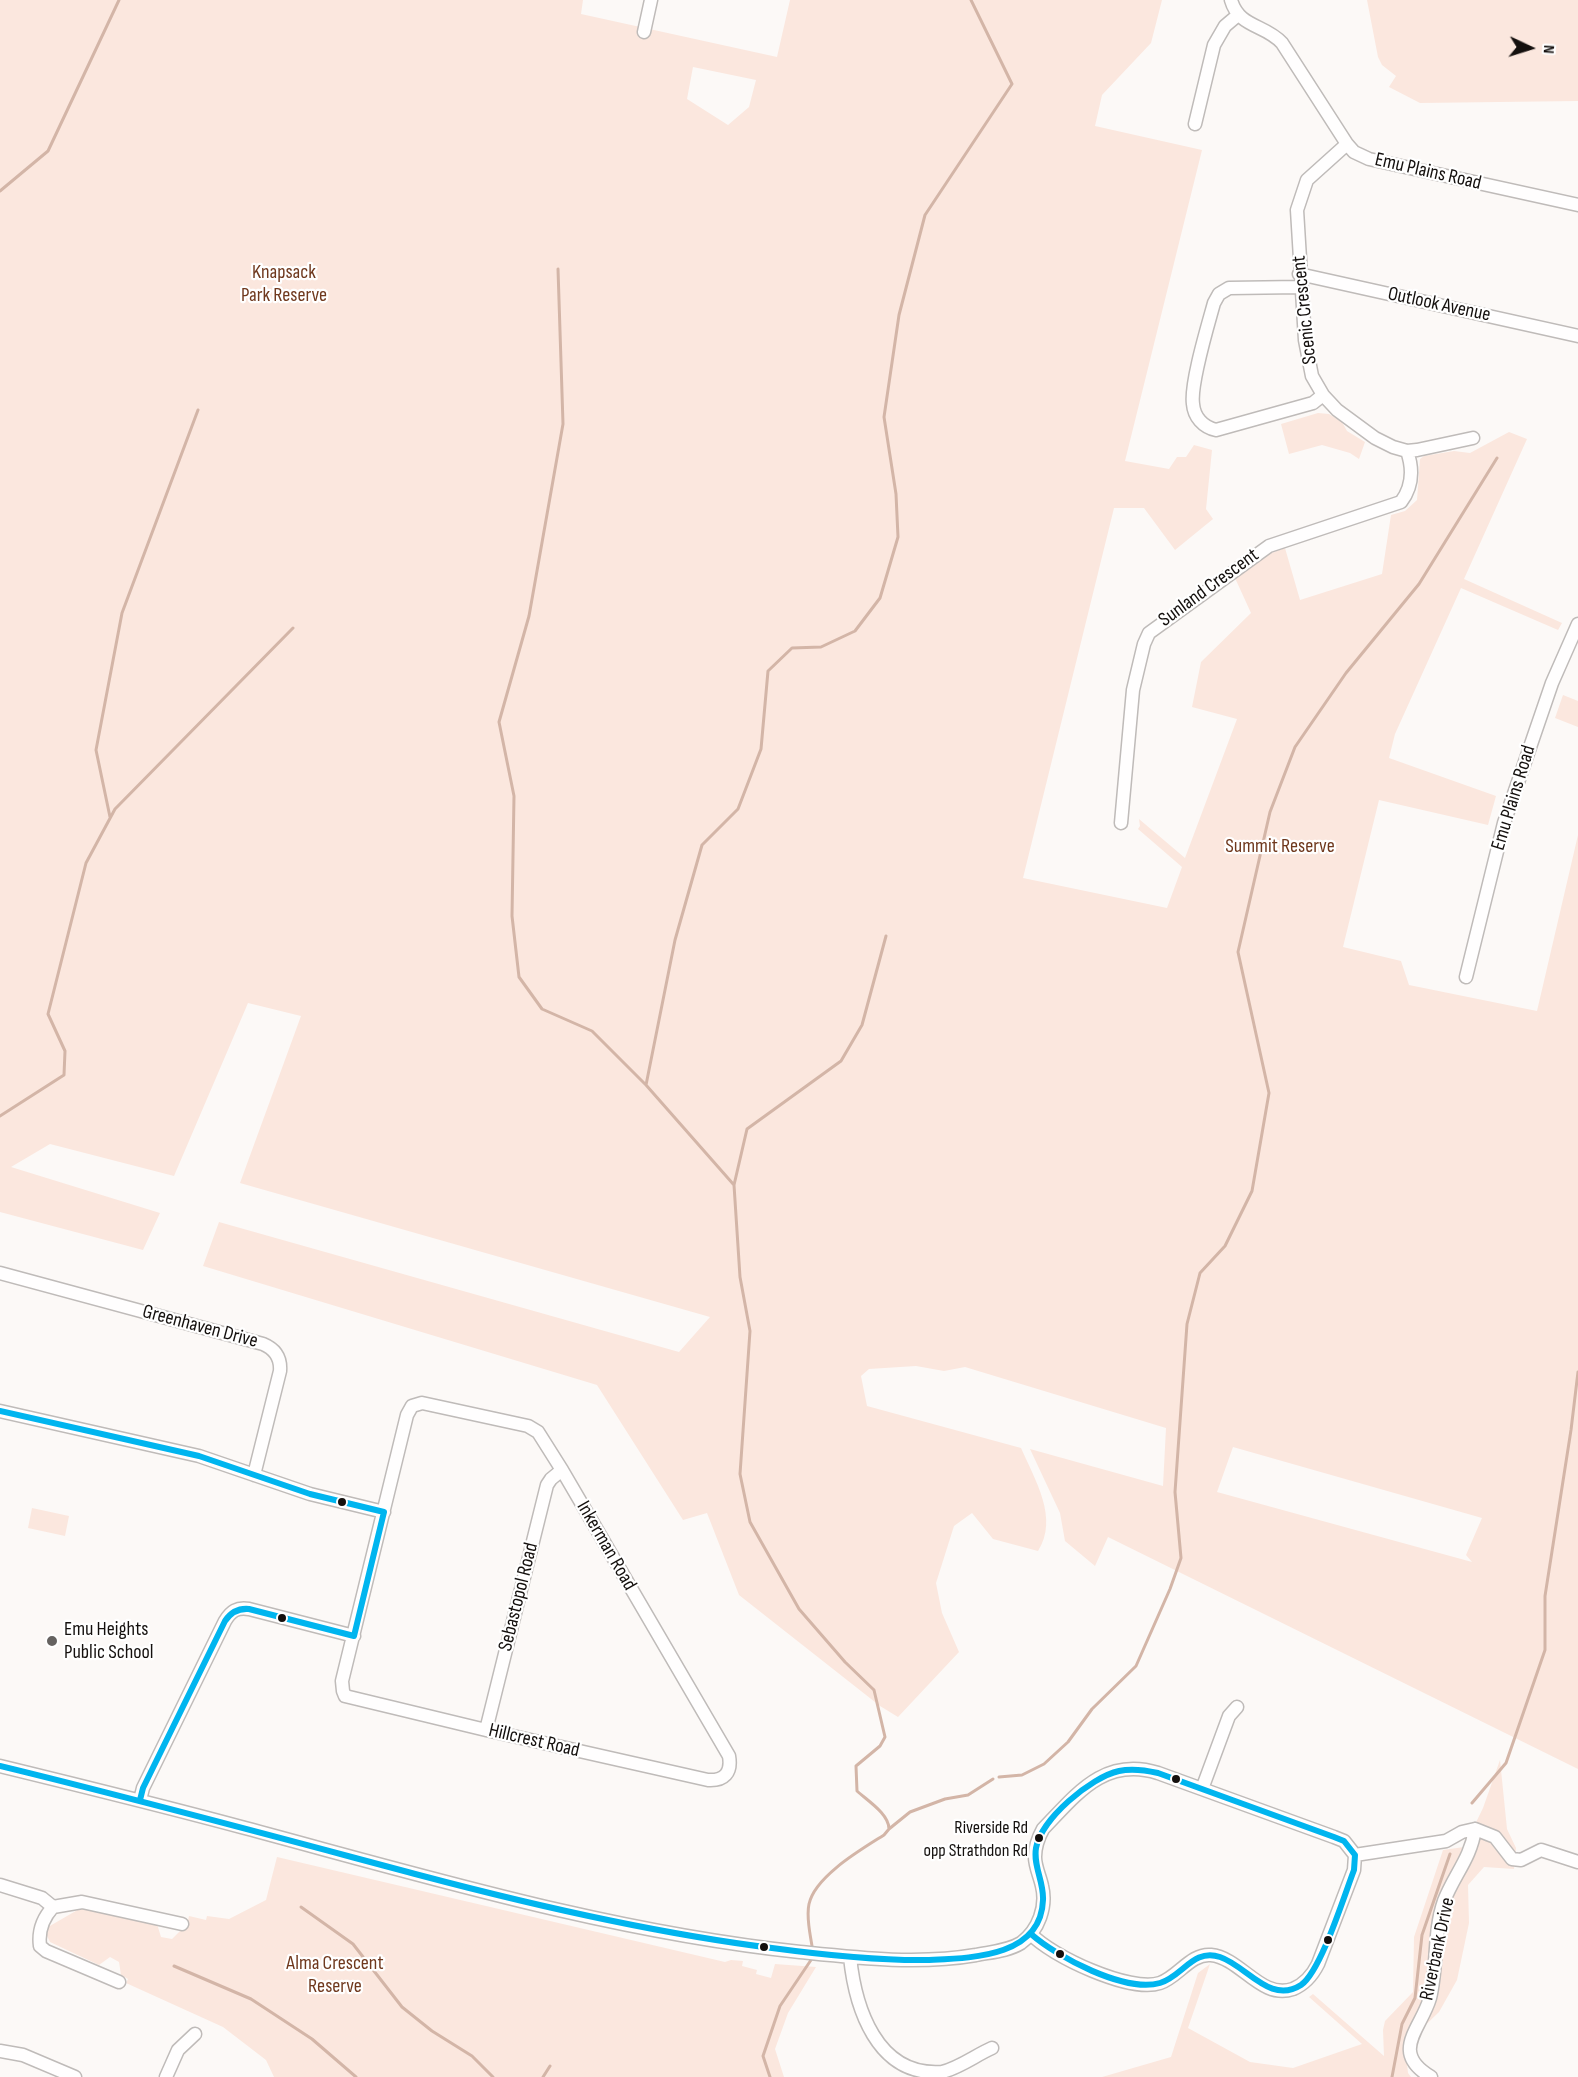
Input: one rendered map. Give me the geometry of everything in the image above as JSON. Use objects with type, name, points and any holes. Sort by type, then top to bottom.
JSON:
[{"type":"street","points":[[644,32],[651,0]]},
{"type":"street","points":[[1195,124],[1214,45],[1225,26],[1238,15],[1231,0]]},
{"type":"street","name":"Emu Plains Road","points":[[1238,15],[1245,22],[1273,34],[1282,43],[1354,152],[1369,159],[1578,206]]},
{"type":"street","name":"Scenic Crescent","points":[[1347,144],[1312,174],[1302,191],[1296,218],[1308,365],[1316,384],[1337,410],[1375,438],[1393,447],[1407,451],[1473,438]]},
{"type":"street","name":"Outlook Avenue","points":[[1323,395],[1313,404],[1216,430],[1202,423],[1193,405],[1193,390],[1214,303],[1219,294],[1229,288],[1300,281],[1578,336]]},
{"type":"street","name":"Sunland Crescent","points":[[1121,823],[1133,690],[1144,644],[1149,633],[1261,549],[1401,502],[1411,480],[1407,451]]},
{"type":"street","name":"Emu Plains Road","points":[[1466,977],[1504,823],[1552,683],[1578,624]]},
{"type":"street","name":"Greenhaven Drive","points":[[0,1273],[262,1344],[273,1350],[279,1359],[280,1371],[254,1475]]},
{"type":"street","name":"Inkerman Road","points":[[384,1512],[407,1415],[414,1405],[427,1403],[533,1428],[543,1439],[562,1470],[729,1756],[728,1773]]},
{"type":"street","points":[[0,1411],[199,1456],[310,1494],[384,1512],[354,1636],[249,1609],[233,1611],[219,1631],[143,1788],[140,1800]]},
{"type":"street","name":"Sebastopol Road","points":[[486,1730],[547,1485],[562,1470]]},
{"type":"street","name":"Hillcrest Road","points":[[354,1636],[342,1681],[342,1690],[349,1698],[708,1780],[719,1780],[728,1773]]},
{"type":"street","points":[[1202,1789],[1229,1716],[1237,1707]]},
{"type":"street","points":[[0,1766],[140,1800],[406,1873],[601,1919],[719,1942],[850,1958],[948,1960],[1006,1950],[1019,1944],[1031,1934],[1039,1920],[1043,1903],[1043,1887],[1035,1856],[1039,1836],[1080,1791],[1106,1773],[1134,1768],[1150,1770],[1338,1838],[1344,1841],[1355,1855],[1354,1870],[1318,1964],[1305,1982],[1288,1990],[1276,1991],[1267,1988],[1238,1967],[1209,1954],[1193,1960],[1163,1982],[1156,1984],[1114,1978],[1077,1963],[1040,1943],[1031,1934]]},
{"type":"street","points":[[1355,1855],[1446,1841],[1462,1832],[1475,1829],[1495,1837],[1512,1859],[1521,1860],[1541,1850],[1578,1862]]},
{"type":"street","name":"Riverbank Drive","points":[[1431,2077],[1419,2069],[1413,2061],[1410,2043],[1430,1999],[1437,1933],[1444,1902],[1473,1846],[1475,1829]]},
{"type":"street","points":[[0,1885],[42,1898],[53,1907]]},
{"type":"street","points":[[119,1982],[45,1951],[40,1946],[39,1938],[44,1917],[53,1907],[82,1902],[182,1924]]},
{"type":"street","points":[[850,1958],[852,1974],[868,2031],[879,2049],[894,2062],[915,2071],[942,2072],[992,2048]]},
{"type":"street","points":[[166,2077],[178,2050],[195,2034]]},
{"type":"street","points":[[0,2051],[28,2057],[75,2077]]},
{"type":"green space","points":[[0,0],[583,0],[581,14],[777,57],[790,0],[1162,0],[1151,43],[1102,95],[1095,126],[1202,150],[1125,461],[1169,469],[1177,457],[1186,457],[1194,445],[1212,450],[1206,509],[1213,519],[1175,550],[1144,508],[1114,508],[1023,878],[1167,908],[1182,867],[1138,829],[1139,819],[1185,858],[1237,719],[1192,707],[1201,662],[1251,613],[1235,578],[1266,555],[1285,548],[1300,600],[1382,574],[1391,515],[1405,511],[1417,500],[1420,459],[1424,456],[1454,451],[1470,453],[1509,432],[1527,439],[1464,579],[1562,623],[1558,630],[1461,588],[1395,734],[1389,758],[1496,796],[1488,825],[1379,800],[1343,947],[1401,961],[1409,985],[1537,1011],[1578,835],[1578,1769],[1108,1537],[1095,1566],[1065,1541],[1060,1513],[1030,1449],[1163,1486],[1166,1428],[965,1367],[944,1371],[916,1366],[869,1369],[861,1376],[867,1406],[1021,1448],[1043,1499],[1046,1512],[1044,1538],[1038,1551],[993,1539],[972,1513],[954,1526],[936,1583],[942,1613],[959,1652],[898,1717],[880,1706],[739,1595],[707,1513],[683,1520],[597,1385],[203,1266],[219,1222],[679,1352],[710,1317],[240,1183],[301,1016],[248,1003],[174,1176],[50,1144],[11,1167],[160,1213],[143,1250],[0,1212]],"holes":[[[693,67],[756,80],[749,107],[728,125],[687,99]],[[1233,1447],[1482,1518],[1466,1555],[1472,1562],[1217,1492]]]},
{"type":"green space","points":[[1367,0],[1578,0],[1578,101],[1420,103],[1389,87],[1396,76],[1382,65],[1378,57]]},
{"type":"green space","points":[[1318,413],[1329,414],[1342,422],[1347,431],[1365,442],[1359,459],[1350,453],[1322,445],[1289,454],[1281,424]]},
{"type":"green space","points":[[1563,695],[1578,701],[1578,727],[1555,718]]},
{"type":"green space","points":[[32,1508],[69,1516],[65,1536],[28,1528]]},
{"type":"green space","points":[[1500,1760],[1507,1829],[1516,1848],[1514,1869],[1484,1867],[1468,1885],[1469,1923],[1457,1980],[1439,2012],[1405,2045],[1408,2073],[1411,2077],[1102,2077],[1171,2057],[1198,1973],[1210,1964],[1188,2028],[1250,2062],[1293,2068],[1362,2044],[1309,1997],[1313,1994],[1384,2056],[1385,2021],[1413,1992],[1414,1937],[1443,1850],[1464,1847],[1483,1808]]},
{"type":"green space","name":"Alma Crescent Reserve","points":[[277,1857],[725,1962],[743,1961],[742,1966],[757,1970],[756,1974],[771,1978],[775,1964],[816,1967],[788,2013],[775,2049],[784,2077],[274,2077],[266,2060],[223,2027],[126,1983],[128,1979],[121,1975],[119,1962],[110,1957],[99,1965],[50,1942],[46,1934],[48,1927],[81,1908],[157,1924],[161,1937],[172,1939],[181,1930],[186,1930],[189,1916],[206,1920],[207,1916],[229,1919],[266,1900]]},
{"type":"waterway","points":[[0,191],[48,151],[119,0]]},
{"type":"waterway","points":[[812,1946],[809,1904],[820,1883],[840,1864],[884,1835],[889,1829],[882,1813],[857,1791],[856,1766],[880,1746],[885,1737],[874,1690],[845,1662],[799,1609],[750,1522],[740,1474],[750,1331],[740,1277],[734,1185],[646,1085],[675,940],[702,845],[738,809],[761,749],[768,671],[792,648],[821,647],[855,631],[880,598],[898,537],[896,494],[884,417],[899,315],[925,215],[1012,84],[971,0]]},
{"type":"waterway","points":[[558,269],[563,424],[529,616],[499,722],[514,796],[512,916],[519,977],[542,1009],[592,1031],[646,1085]]},
{"type":"waterway","points":[[110,817],[96,750],[122,613],[198,410]]},
{"type":"waterway","points":[[999,1777],[1022,1775],[1044,1764],[1068,1742],[1092,1709],[1136,1666],[1170,1589],[1181,1558],[1175,1492],[1187,1324],[1200,1273],[1225,1246],[1252,1191],[1269,1093],[1238,952],[1270,812],[1295,747],[1346,673],[1419,584],[1497,458]]},
{"type":"waterway","points":[[0,1116],[64,1075],[65,1051],[48,1014],[86,863],[115,809],[293,628]]},
{"type":"waterway","points":[[734,1185],[747,1129],[841,1061],[862,1025],[886,936]]},
{"type":"waterway","points":[[1472,1803],[1506,1763],[1545,1650],[1545,1596],[1578,1372]]},
{"type":"waterway","points":[[889,1829],[910,1812],[945,1799],[968,1795],[993,1779]]},
{"type":"waterway","points":[[1392,2077],[1402,2024],[1415,1998],[1422,1935],[1450,1854]]},
{"type":"waterway","points":[[301,1907],[353,1944],[402,2007],[432,2031],[472,2056],[493,2077]]},
{"type":"waterway","points":[[770,2077],[763,2056],[780,2006],[811,1960]]},
{"type":"waterway","points":[[174,1966],[251,1999],[312,2039],[356,2077]]},
{"type":"waterway","points":[[543,2077],[550,2066]]},
{"type":"transit line","points":[[0,1411],[199,1456],[310,1494],[384,1512],[354,1636],[249,1609],[241,1609],[232,1613],[225,1621],[143,1788],[140,1800]]},
{"type":"transit line","points":[[0,1766],[551,1908],[727,1942],[870,1958],[909,1960],[965,1958],[1001,1951],[1017,1944],[1030,1933],[1039,1919],[1043,1893],[1035,1855],[1040,1837],[1047,1825],[1057,1812],[1082,1790],[1095,1781],[1119,1771],[1138,1770],[1158,1773],[1344,1841],[1355,1855],[1354,1870],[1324,1949],[1309,1977],[1301,1985],[1290,1990],[1269,1987],[1230,1962],[1211,1955],[1195,1959],[1168,1980],[1160,1983],[1145,1985],[1129,1983],[1092,1971],[1057,1953],[1031,1934]]},
{"type":"place","name":"Emu Heights Public School","points":[[52,1641]]},
{"type":"place","name":"Riverside Rd opp Strathdon Rd","points":[[1039,1838]]},
{"type":"park label","name":"Knapsack Park Reserve","points":[[284,284]]},
{"type":"park label","name":"Summit Reserve","points":[[1280,847]]}]
